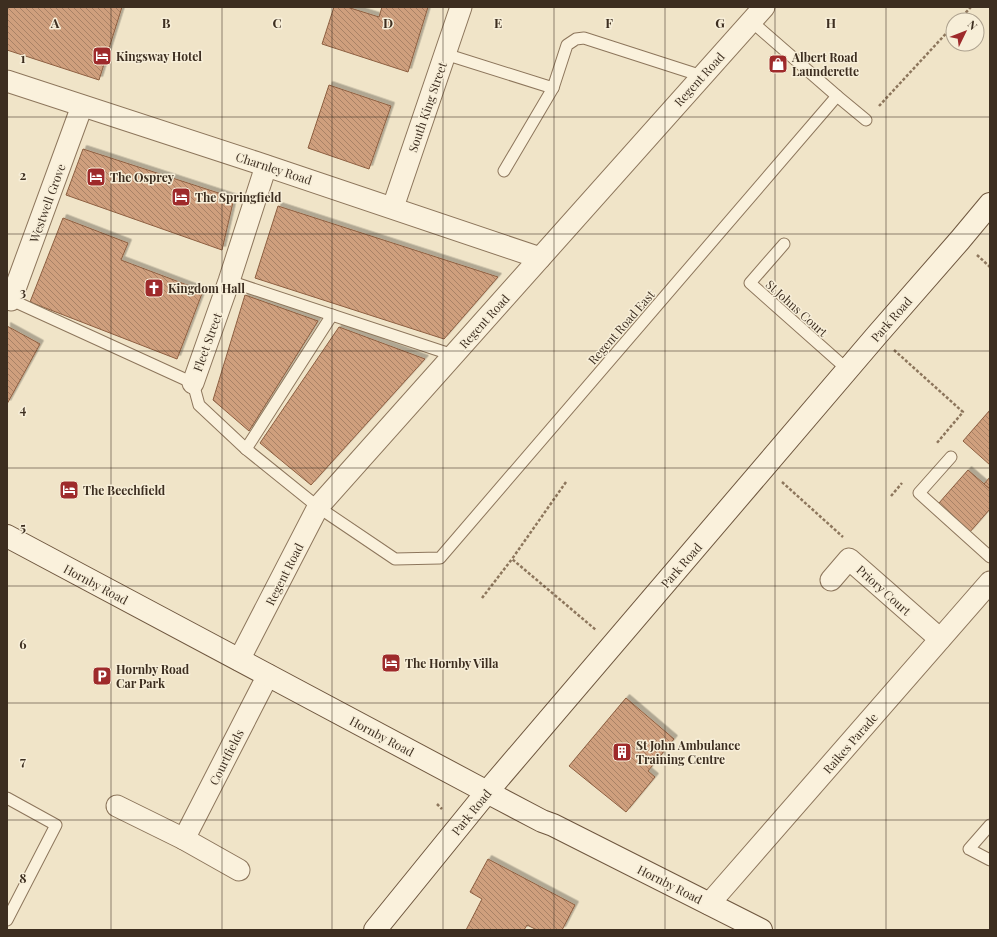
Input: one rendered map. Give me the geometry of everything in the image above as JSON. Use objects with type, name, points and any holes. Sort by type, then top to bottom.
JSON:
[{"type":"main road","name":"Park Road","points":[[375,930],[487,792],[990,204]]},
{"type":"main road","name":"Hornby Road","points":[[7,536],[542,821],[553,825],[761,930]]},
{"type":"street","name":"South King Street","points":[[393,207],[461,7]]},
{"type":"street","name":"Regent Road","points":[[239,660],[318,507],[757,14]]},
{"type":"street","name":"Charnley Road","points":[[7,82],[393,207],[540,258]]},
{"type":"street","name":"Westwell Grove","points":[[9,299],[82,106]]},
{"type":"street","name":"Fleet Street","points":[[193,383],[229,281],[266,166]]},
{"type":"street","name":"Priory Court","points":[[831,580],[849,559],[940,639]]},
{"type":"street","name":"Raikes Parade","points":[[709,904],[990,582]]},
{"type":"street","name":"Courtfields","points":[[184,839],[268,675]]},
{"type":"street","points":[[117,806],[184,839],[239,870]]},
{"type":"lane","points":[[757,14],[838,96],[866,120]]},
{"type":"lane","points":[[504,171],[553,88],[567,45],[576,39],[584,38],[702,76]]},
{"type":"lane","points":[[445,54],[553,88]]},
{"type":"lane","name":"Regent Road East","points":[[193,383],[199,405],[246,449],[318,507],[395,559],[440,558],[838,96]]},
{"type":"lane","name":"St Johns Court","points":[[784,244],[750,283],[848,370]]},
{"type":"lane","points":[[229,281],[453,355]]},
{"type":"lane","points":[[9,299],[193,383]]},
{"type":"lane","points":[[246,449],[332,315]]},
{"type":"lane","points":[[951,457],[919,493],[990,557]]},
{"type":"lane","points":[[7,798],[56,825],[7,920]]},
{"type":"lane","points":[[990,825],[969,849],[990,860]]},
{"type":"path","points":[[866,120],[945,35]]},
{"type":"path","points":[[878,335],[963,412],[932,448]]},
{"type":"path","points":[[765,467],[844,537]]},
{"type":"path","points":[[891,496],[907,478]]},
{"type":"path","points":[[482,598],[512,559],[566,482]]},
{"type":"path","points":[[512,559],[613,644]]},
{"type":"path","points":[[437,804],[442,809]]},
{"type":"building","points":[[7,7],[122,7],[99,80],[7,50]]},
{"type":"building","points":[[334,7],[347,7],[379,17],[382,7],[428,7],[408,72],[322,44]]},
{"type":"building","points":[[329,85],[391,106],[369,169],[308,148]]},
{"type":"building","points":[[83,149],[234,198],[222,250],[66,195]]},
{"type":"building","points":[[278,206],[498,277],[444,339],[255,278]]},
{"type":"building","points":[[63,218],[128,243],[121,260],[203,291],[177,359],[30,302]]},
{"type":"building","points":[[245,295],[318,321],[249,431],[213,400]]},
{"type":"building","points":[[7,326],[40,344],[7,404]]},
{"type":"building","points":[[339,327],[425,359],[311,485],[260,443]]},
{"type":"building","points":[[990,410],[990,465],[963,441]]},
{"type":"building","points":[[968,470],[990,489],[990,509],[969,533],[939,508],[939,503]]},
{"type":"building","points":[[990,477],[990,489],[984,484]]},
{"type":"building","name":"St John Ambulance Training Centre","points":[[626,698],[674,739],[648,771],[655,777],[626,812],[569,766]]},
{"type":"building","points":[[488,859],[575,905],[562,930],[537,930],[527,925],[524,930],[466,930],[482,899],[470,892]]},
{"type":"place","name":"Kingsway Hotel","points":[[102,56]]},
{"type":"place","name":"Albert Road Launderette","points":[[778,64]]},
{"type":"place","name":"The Osprey","points":[[96,177]]},
{"type":"place","name":"The Springfield","points":[[181,197]]},
{"type":"place","name":"Kingdom Hall","points":[[154,288]]},
{"type":"place","name":"The Beechfield","points":[[69,490]]},
{"type":"place","name":"The Hornby Villa","points":[[391,663]]},
{"type":"place","name":"Hornby Road Car Park","points":[[102,676]]},
{"type":"place","name":"St John Ambulance Training Centre","points":[[622,752]]}]
